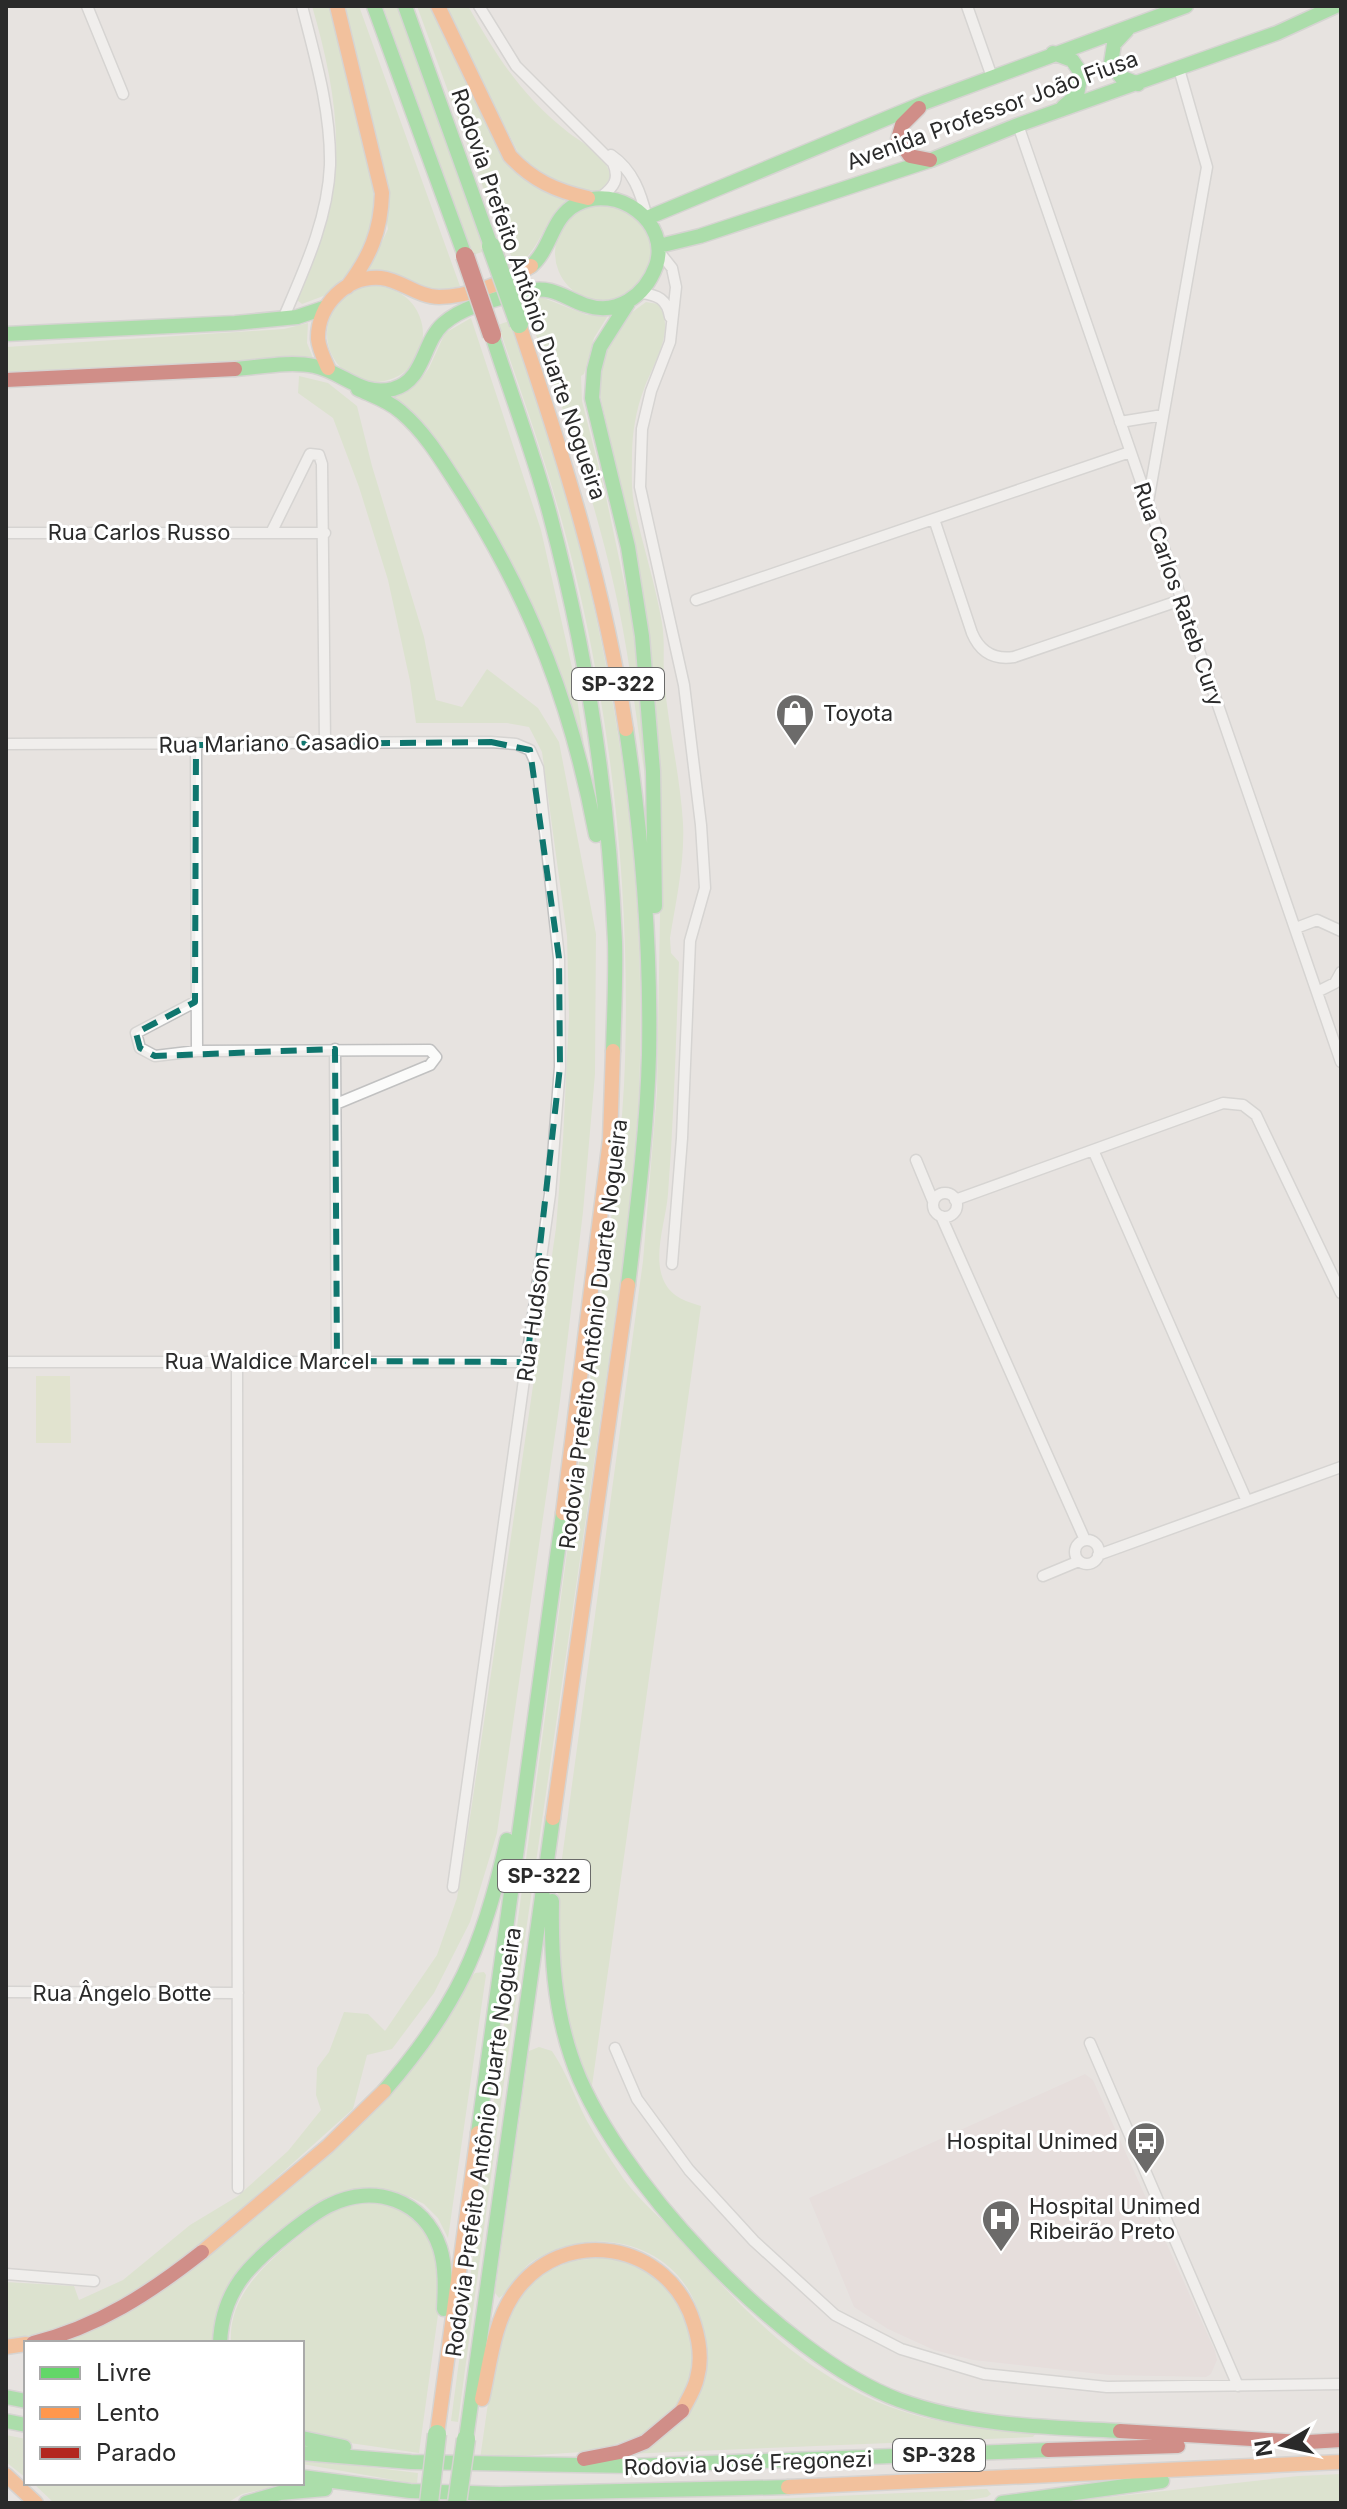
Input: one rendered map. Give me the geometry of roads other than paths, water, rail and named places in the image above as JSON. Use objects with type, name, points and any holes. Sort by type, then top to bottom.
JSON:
[{"type":"main road","points":[[6,334],[283,319],[324,308],[347,287],[374,248],[381,224],[382,193],[337,6]]},
{"type":"main road","name":"Rodovia Prefeito Antônio Duarte Nogueira","points":[[374,6],[465,256],[550,514],[586,673],[598,750],[615,944],[610,1139],[561,1532],[429,2503]]},
{"type":"main road","name":"Rodovia Prefeito Antônio Duarte Nogueira","points":[[405,6],[557,436],[600,590],[616,674],[642,867],[648,959],[649,1056],[635,1226],[457,2503]]},
{"type":"main road","points":[[438,6],[510,156],[522,171],[558,192],[595,197],[632,207],[647,218],[660,249],[650,282],[601,340],[592,375],[592,398],[628,547],[646,672],[655,815],[655,940],[649,1056]]},
{"type":"main road","name":"Avenida Professor João Fiusa","points":[[647,218],[926,102],[1186,6]]},
{"type":"main road","name":"Avenida Professor João Fiusa","points":[[660,249],[931,160],[1018,125],[1277,33],[1336,6]]},
{"type":"main road","points":[[1130,27],[1114,44],[1111,63],[1121,77],[1138,84]]},
{"type":"main road","points":[[1053,53],[1072,60],[1081,73],[1077,95],[1056,113]]},
{"type":"main road","points":[[926,102],[902,125],[898,139],[910,156],[931,160]]},
{"type":"main road","points":[[347,287],[358,281],[379,278],[427,297],[442,297],[518,273],[540,258],[561,216],[595,197]]},
{"type":"main road","points":[[358,389],[379,391],[406,382],[417,374],[437,330],[446,322],[523,293],[536,289],[549,290],[599,308],[634,298]]},
{"type":"main road","points":[[324,308],[318,338],[328,368]]},
{"type":"main road","points":[[6,380],[306,365],[328,368],[358,389],[389,402],[418,428],[444,463],[500,553],[547,658],[580,759],[615,944]]},
{"type":"main road","points":[[39,2341],[96,2322],[130,2306],[157,2287],[314,2160],[387,2089],[426,2040],[453,1998],[480,1941],[491,1910],[532,1732]]},
{"type":"main road","points":[[564,1732],[549,1956],[556,2002],[572,2061],[586,2096],[623,2158],[648,2191],[749,2298],[806,2348],[834,2367],[867,2386],[933,2410],[1001,2424],[1301,2442]]},
{"type":"main road","points":[[220,2341],[221,2321],[228,2298],[252,2263],[332,2203],[364,2194],[384,2194],[409,2204],[422,2215],[441,2250],[445,2288],[442,2400]]},
{"type":"main road","points":[[466,2439],[482,2400],[508,2303],[524,2282],[551,2261],[584,2250],[617,2250],[642,2259],[663,2272],[681,2290],[697,2324],[700,2365],[687,2403],[663,2430],[637,2446],[538,2467]]},
{"type":"main road","points":[[304,2438],[416,2464]]},
{"type":"main road","name":"Rodovia José Fregonezi","points":[[304,2453],[416,2464],[657,2467],[1341,2440]]},
{"type":"main road","name":"Rodovia José Fregonezi","points":[[304,2477],[410,2491],[500,2494],[702,2491],[1341,2462]]},
{"type":"main road","points":[[1002,2503],[1295,2465]]},
{"type":"main road","points":[[6,2475],[36,2503]]},
{"type":"main road","points":[[246,2503],[280,2493],[309,2490],[410,2491]]},
{"type":"main road","points":[[500,2494],[548,2503]]},
{"type":"street","points":[[87,6],[123,94]]},
{"type":"street","points":[[283,319],[311,253],[326,199],[330,167],[329,132],[302,6]]},
{"type":"street","points":[[479,6],[516,66],[613,163],[617,172],[616,181],[595,197]]},
{"type":"street","points":[[967,6],[992,77]]},
{"type":"street","points":[[1148,504],[1207,167],[1179,69]]},
{"type":"street","name":"Rua Carlos Rateb Cury","points":[[1018,125],[1341,1062]]},
{"type":"street","points":[[599,147],[617,159],[630,174],[641,193],[647,218]]},
{"type":"street","points":[[660,249],[672,268],[676,287],[665,358],[646,406],[639,470],[644,508],[684,685],[701,825],[705,888],[690,941],[682,1138],[672,1264]]},
{"type":"street","points":[[634,298],[662,298],[669,306],[672,326]]},
{"type":"street","points":[[1120,422],[1163,415]]},
{"type":"street","points":[[696,600],[1130,452]]},
{"type":"street","points":[[272,531],[310,454],[319,455],[325,533],[325,742]]},
{"type":"street","points":[[934,519],[972,633],[979,647],[992,656],[1014,657],[1181,600]]},
{"type":"street","name":"Rua Carlos Russo","points":[[6,533],[325,533]]},
{"type":"street","name":"Rua Mariano Casadio","points":[[6,744],[491,742],[516,744],[530,750]]},
{"type":"street","points":[[196,745],[197,1051]]},
{"type":"street","name":"Rua Hudson","points":[[453,1887],[550,1194],[560,1067],[559,958],[538,768],[530,750]]},
{"type":"street","points":[[1296,928],[1317,920],[1341,931]]},
{"type":"street","points":[[1317,992],[1335,983],[1341,972]]},
{"type":"street","points":[[195,1002],[136,1033],[140,1048],[155,1056],[197,1051],[335,1049],[430,1050],[436,1057],[430,1065],[336,1104]]},
{"type":"street","points":[[335,1049],[337,1361]]},
{"type":"street","points":[[955,1200],[1223,1103],[1243,1105],[1256,1115],[1341,1293]]},
{"type":"street","points":[[1093,1150],[1246,1499]]},
{"type":"street","points":[[916,1160],[933,1208],[941,1216],[1085,1540],[1096,1544],[1098,1555]]},
{"type":"street","points":[[933,1201],[938,1194],[946,1193],[955,1200]]},
{"type":"street","points":[[941,1216],[948,1216],[954,1211],[955,1200]]},
{"type":"street","points":[[237,1361],[238,2188]]},
{"type":"street","name":"Rua Waldice Marcel","points":[[6,1362],[527,1362]]},
{"type":"street","points":[[1043,1576],[1079,1561],[1091,1563],[1098,1555],[1341,1467]]},
{"type":"street","points":[[1079,1561],[1075,1555],[1076,1547],[1085,1540]]},
{"type":"street","name":"Rua Ângelo Botte","points":[[6,1992],[238,1993]]},
{"type":"street","points":[[1090,2043],[1238,2386]]},
{"type":"street","points":[[615,2048],[637,2099],[689,2170],[754,2241],[835,2315],[901,2349],[984,2374],[1107,2387],[1341,2384]]},
{"type":"street","points":[[6,2274],[94,2281]]},
{"type":"place","name":"Toyota","points":[[795,747]]},
{"type":"place","name":"Hospital Unimed","points":[[1146,2175]]},
{"type":"place","name":"Hospital Unimed Ribeirão Preto","points":[[1001,2253]]}]
